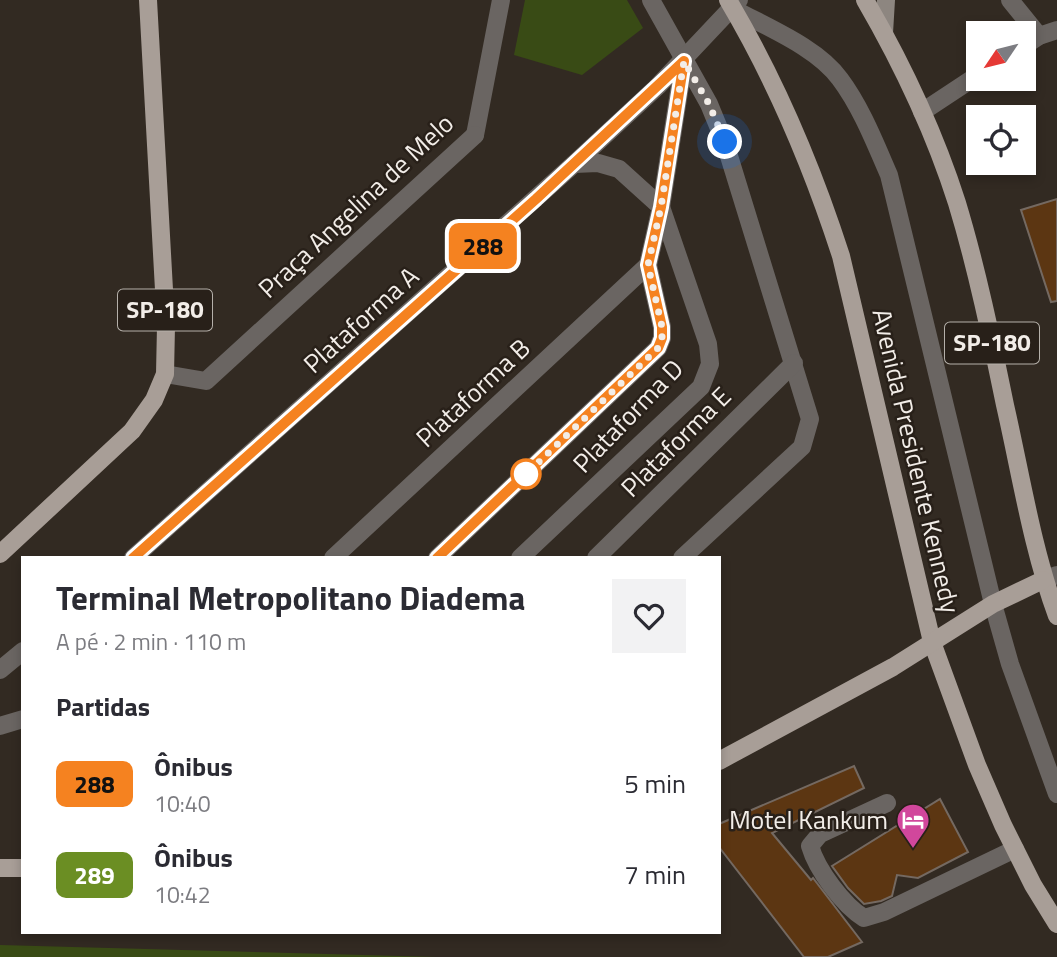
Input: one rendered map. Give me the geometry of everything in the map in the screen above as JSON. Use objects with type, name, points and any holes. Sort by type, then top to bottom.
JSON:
[{"type":"main road","name":"SP-180","points":[[0,554],[132,430],[154,400],[165,374],[166,326],[148,0]]},
{"type":"main road","name":"SP-180","points":[[864,0],[884,33],[922,112],[956,201],[1050,577]]},
{"type":"main road","points":[[884,33],[886,0]]},
{"type":"main road","name":"Avenida Presidente Kennedy","points":[[733,3],[796,131],[821,194],[841,256],[932,642],[977,765],[1015,849],[1057,924]]},
{"type":"main road","points":[[721,760],[893,667],[993,604],[1050,577],[1057,616]]},
{"type":"main road","points":[[0,868],[21,868]]},
{"type":"street","name":"Praça Angelina de Melo","points":[[165,374],[206,381],[475,135],[501,0]]},
{"type":"street","points":[[651,0],[709,104],[725,142],[810,419],[802,446],[684,556]]},
{"type":"street","points":[[1010,0],[1039,36]]},
{"type":"street","points":[[733,3],[808,49],[839,77],[868,127],[889,175],[993,604],[1010,664],[1057,794]]},
{"type":"street","name":"Plataforma A","points":[[135,556],[574,164],[684,61],[733,3]]},
{"type":"street","points":[[1036,38],[1057,30]]},
{"type":"street","points":[[439,556],[658,348],[662,327],[648,265],[661,207],[684,61]]},
{"type":"street","points":[[922,112],[966,83]]},
{"type":"street","points":[[574,164],[598,163],[619,169],[661,207]]},
{"type":"street","name":"Plataforma D","points":[[522,556],[701,387],[709,364],[708,344],[661,207]]},
{"type":"street","name":"Plataforma B","points":[[335,556],[648,265]]},
{"type":"street","name":"Plataforma E","points":[[598,556],[794,363]]},
{"type":"street","points":[[0,670],[21,654]]},
{"type":"street","points":[[0,726],[21,720]]},
{"type":"street","points":[[887,803],[820,834],[810,846],[814,861],[851,910],[864,918],[884,912],[1015,849]]},
{"type":"green space","points":[[525,0],[627,0],[643,28],[582,75],[514,55]]},
{"type":"green space","points":[[0,945],[437,957],[0,957]]},
{"type":"building","points":[[1057,199],[1057,301],[1051,302],[1021,210]]},
{"type":"building","points":[[854,766],[864,788],[772,833],[811,880],[813,878],[862,942],[828,957],[804,957],[721,850],[721,823]]},
{"type":"building","points":[[940,799],[968,852],[918,878],[897,875],[892,896],[864,904],[832,866]]},
{"type":"bus line","name":"288","points":[[135,556],[536,199],[684,61],[661,207],[648,265],[662,327],[658,348],[439,556]]},
{"type":"place","name":"Motel Kankum","points":[[913,850]]},
{"type":"route","points":[[526,474],[519,481],[658,348],[662,338],[648,265],[661,207],[684,61],[709,104],[725,142]]}]
